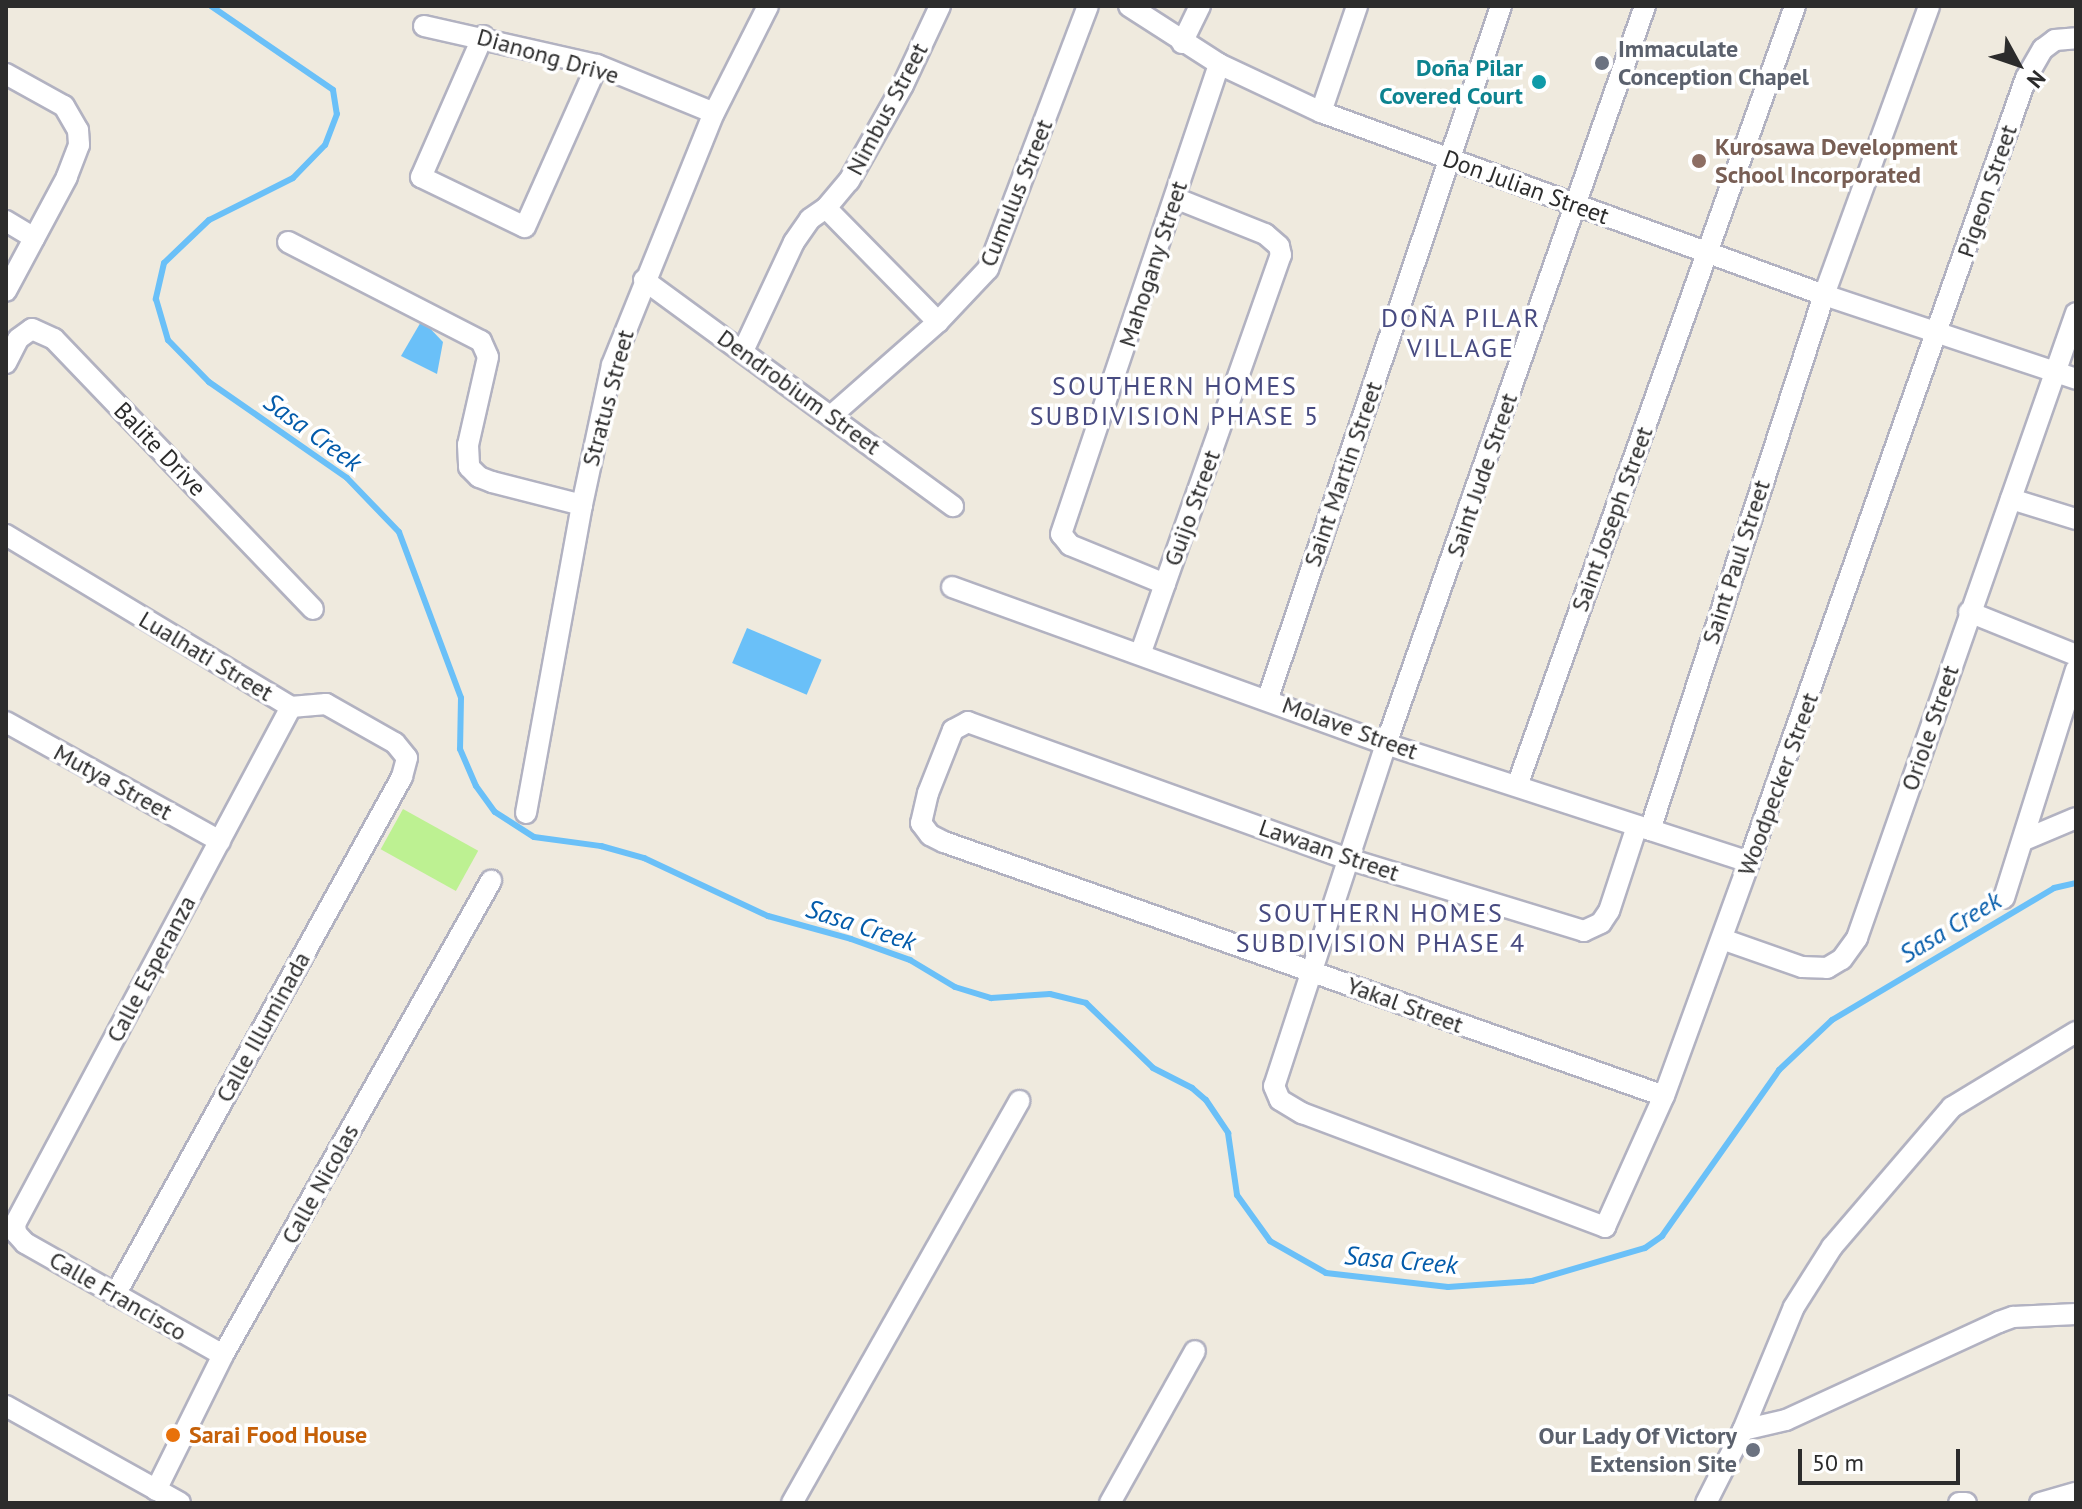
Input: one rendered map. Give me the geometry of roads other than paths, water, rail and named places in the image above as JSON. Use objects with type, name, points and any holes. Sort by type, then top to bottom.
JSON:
[{"type":"street","name":"Stratus Street","points":[[526,813],[582,505],[612,365],[714,113],[768,6]]},
{"type":"street","name":"Nimbus Street","points":[[743,351],[800,233],[849,181],[873,141],[940,6]]},
{"type":"street","name":"Cumulus Street","points":[[831,416],[973,288],[1002,239],[1088,6]]},
{"type":"street","name":"Don Julian Street","points":[[1129,6],[1219,64],[1321,112],[1824,295],[2076,379]]},
{"type":"street","points":[[1182,43],[1200,6]]},
{"type":"street","points":[[1321,112],[1357,6]]},
{"type":"street","name":"Saint Martin Street","points":[[1268,698],[1501,6]]},
{"type":"street","name":"Saint Jude Street","points":[[1605,1227],[1289,1107],[1277,1095],[1274,1086],[1309,970],[1386,744],[1645,6]]},
{"type":"street","name":"Saint Joseph Street","points":[[1517,786],[1710,253],[1795,6]]},
{"type":"street","name":"Saint Paul Street","points":[[1644,828],[1824,295],[1929,6]]},
{"type":"street","name":"Dianong Drive","points":[[424,26],[483,36],[597,65],[714,113]]},
{"type":"street","points":[[483,36],[421,177],[525,227],[597,65]]},
{"type":"street","name":"Pigeon Street","points":[[1938,335],[2026,78],[2043,49],[2055,40],[2076,38]]},
{"type":"street","name":"Mahogany Street","points":[[1165,584],[1070,545],[1061,534],[1219,64]]},
{"type":"street","points":[[6,74],[64,106],[74,117],[79,145],[67,177],[6,291]]},
{"type":"street","name":"Guijo Street","points":[[1141,652],[1281,255],[1279,246],[1265,234],[1175,198]]},
{"type":"street","points":[[826,208],[938,322]]},
{"type":"street","points":[[6,221],[34,238]]},
{"type":"street","points":[[288,242],[481,341],[488,357],[468,445],[469,467],[492,482],[582,505]]},
{"type":"street","name":"Dendrobium Street","points":[[644,280],[953,506]]},
{"type":"street","name":"Oriole Street","points":[[1722,939],[1802,967],[1827,968],[1842,959],[1857,938],[2076,313]]},
{"type":"street","name":"Balite Drive","points":[[6,363],[18,339],[32,329],[54,339],[313,609]]},
{"type":"street","name":"Woodpecker Street","points":[[1605,1227],[1664,1096],[1938,335]]},
{"type":"street","points":[[2011,499],[2076,519]]},
{"type":"street","name":"Lualhati Street","points":[[6,535],[291,707],[326,704],[395,743],[407,758]]},
{"type":"street","name":"Molave Street","points":[[952,587],[1141,652],[1386,744],[1749,862]]},
{"type":"street","points":[[1969,612],[2076,655]]},
{"type":"street","points":[[2004,898],[2076,670]]},
{"type":"street","name":"Calle Esperanza","points":[[16,1233],[21,1211],[291,707]]},
{"type":"street","name":"Mutya Street","points":[[6,722],[220,841]]},
{"type":"street","name":"Lawaan Street","points":[[960,724],[978,725],[1348,859],[1584,931],[1601,923],[1609,911],[1644,828]]},
{"type":"street","name":"Yakal Street","points":[[960,724],[953,730],[922,813],[924,830],[944,842],[1664,1096]]},
{"type":"street","name":"Calle Illuminada","points":[[115,1295],[402,777],[407,758]]},
{"type":"street","points":[[2024,840],[2076,818]]},
{"type":"street","name":"Calle Nicolas","points":[[156,1490],[223,1355],[491,881]]},
{"type":"street","points":[[1706,1503],[1743,1430],[1794,1307],[1811,1276],[1910,1153],[1952,1107],[2076,1032]]},
{"type":"street","points":[[792,1503],[1019,1101]]},
{"type":"street","name":"Calle Francisco","points":[[16,1233],[25,1243],[223,1355]]},
{"type":"street","points":[[1743,1430],[1786,1420],[2013,1317],[2076,1314]]},
{"type":"street","points":[[1110,1503],[1195,1351]]},
{"type":"street","points":[[6,1406],[180,1503]]},
{"type":"street","points":[[2040,1503],[2076,1493]]},
{"type":"street","points":[[1959,1503],[1966,1503]]},
{"type":"water","points":[[422,320],[443,342],[437,374],[401,356]]},
{"type":"water","points":[[747,628],[822,660],[807,695],[732,663]]},
{"type":"waterway","name":"Sasa Creek","points":[[211,6],[333,90],[337,114],[325,145],[293,178],[209,220],[164,263],[156,299],[168,340],[209,382],[347,478],[399,532],[461,698],[460,749],[476,786],[495,812],[534,837],[601,846],[644,858],[768,916],[851,939],[910,960],[955,987],[991,998],[1050,994],[1086,1003],[1153,1068],[1192,1088],[1206,1100],[1228,1133],[1237,1195],[1270,1241],[1326,1273],[1448,1287],[1532,1281],[1645,1248],[1662,1236],[1779,1070],[1832,1020],[2054,888],[2076,883]]},
{"type":"place","name":"Immaculate Conception Chapel","points":[[1602,63]]},
{"type":"place","name":"Doña Pilar Covered Court","points":[[1539,82]]},
{"type":"place","name":"Kurosawa Development School Incorporated","points":[[1699,161]]},
{"type":"place","name":"Sarai Food House","points":[[173,1435]]},
{"type":"place","name":"Our Lady Of Victory Extension Site","points":[[1753,1450]]},
{"type":"district","name":"DOÑA PILAR VILLAGE","points":[[1461,333]]},
{"type":"district","name":"SOUTHERN HOMES SUBDIVISION PHASE 5","points":[[1175,401]]},
{"type":"district","name":"SOUTHERN HOMES SUBDIVISION PHASE 4","points":[[1381,928]]}]
